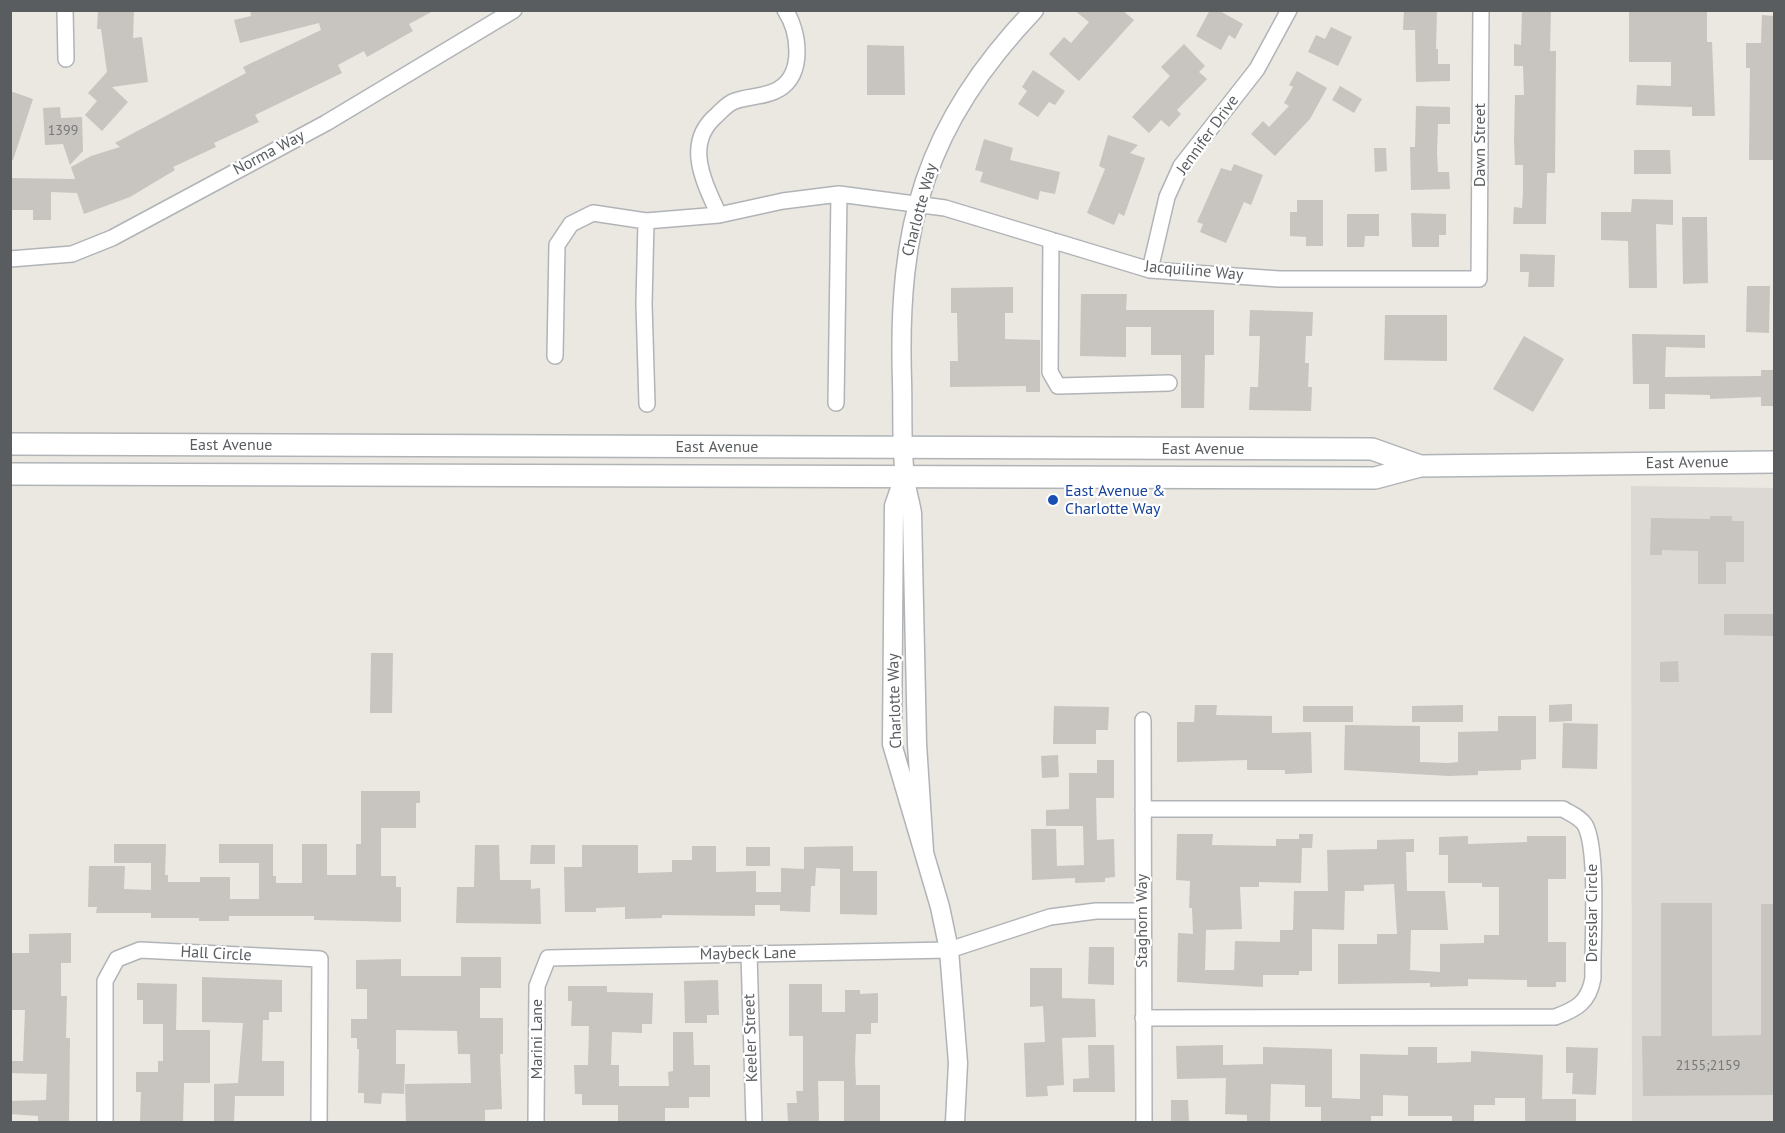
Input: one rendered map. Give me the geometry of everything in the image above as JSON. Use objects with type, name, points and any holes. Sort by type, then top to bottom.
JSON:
[{"type":"main road","name":"East Avenue","points":[[10,444],[1372,449],[1420,466]]},
{"type":"main road","name":"East Avenue","points":[[10,474],[1375,478],[1420,466],[1774,462]]},
{"type":"street","points":[[65,10],[66,59]]},
{"type":"street","name":"Norma Way","points":[[10,259],[72,254],[112,238],[326,123],[514,10]]},
{"type":"street","points":[[718,215],[699,169],[700,142],[706,124],[733,101],[779,89],[793,73],[798,41],[793,22],[785,10]]},
{"type":"street","name":"Charlotte Way","points":[[955,1122],[958,1063],[949,950],[924,851],[892,744],[894,506],[904,477],[902,295],[907,247],[917,206],[926,175],[943,136],[962,100],[985,66],[1034,10]]},
{"type":"street","name":"Jennifer Drive","points":[[1150,270],[1167,197],[1181,166],[1257,69],[1289,10]]},
{"type":"street","name":"Dawn Street","points":[[1479,279],[1481,10]]},
{"type":"street","points":[[836,403],[839,194]]},
{"type":"street","name":"Jacquiline Way","points":[[555,356],[557,245],[571,224],[593,213],[646,221],[718,215],[783,201],[839,194],[945,208],[1150,270],[1279,279],[1479,279]]},
{"type":"street","points":[[646,221],[644,304],[647,404]]},
{"type":"street","points":[[1051,240],[1050,372],[1058,386],[1169,384]]},
{"type":"street","name":"Staghorn Way","points":[[1143,720],[1144,1122]]},
{"type":"street","name":"Dresslar Circle","points":[[1143,809],[1563,809],[1584,824],[1592,847],[1593,954],[1591,992],[1574,1010],[1556,1017],[1143,1018]]},
{"type":"street","name":"Maybeck Lane","points":[[548,958],[949,950],[1050,917],[1096,911],[1142,911]]},
{"type":"street","name":"Hall Circle","points":[[105,1122],[105,981],[117,959],[140,950],[320,959],[319,1122]]},
{"type":"street","name":"Keeler Street","points":[[749,954],[754,1122]]},
{"type":"street","name":"Marini Lane","points":[[536,1122],[537,986],[548,958]]},
{"type":"shaded area","points":[[1631,486],[1774,488],[1774,1122],[1632,1122]]},
{"type":"building","points":[[98,10],[134,10],[133,38],[142,37],[148,82],[112,87],[128,102],[102,131],[85,115],[97,101],[88,93],[107,72],[101,29],[97,29]]},
{"type":"building","points":[[250,10],[435,10],[409,24],[413,31],[367,57],[364,51],[338,65],[342,73],[255,115],[259,122],[214,143],[216,147],[173,167],[175,170],[130,197],[84,214],[77,193],[51,192],[51,220],[33,220],[33,210],[10,210],[10,178],[75,179],[71,167],[91,156],[120,147],[115,143],[246,73],[243,67],[321,30],[319,23],[240,43],[234,20],[251,16]]},
{"type":"building","points":[[1074,10],[1122,10],[1134,20],[1079,81],[1049,54],[1064,37],[1071,43],[1089,22]]},
{"type":"building","points":[[1210,10],[1218,10],[1243,24],[1235,39],[1229,35],[1221,50],[1196,36]]},
{"type":"building","points":[[1404,10],[1437,10],[1438,64],[1450,64],[1450,81],[1416,82],[1415,30],[1403,30]]},
{"type":"building","points":[[1522,10],[1551,10],[1550,51],[1556,51],[1555,173],[1547,173],[1546,224],[1513,224],[1514,207],[1522,208],[1523,192],[1523,165],[1515,165],[1514,141],[1515,95],[1524,95],[1523,66],[1514,66],[1514,44],[1521,45]]},
{"type":"building","points":[[1629,10],[1707,10],[1707,42],[1712,42],[1715,116],[1692,116],[1692,107],[1636,105],[1637,85],[1671,86],[1671,62],[1629,62]]},
{"type":"building","points":[[1762,15],[1774,16],[1774,160],[1749,160],[1750,68],[1746,68],[1746,43],[1761,43]]},
{"type":"building","points":[[1331,27],[1352,37],[1338,66],[1308,52],[1316,35],[1325,39]]},
{"type":"building","points":[[1184,44],[1205,66],[1199,72],[1207,79],[1177,110],[1181,114],[1169,127],[1161,120],[1149,133],[1132,117],[1170,76],[1161,67]]},
{"type":"building","points":[[867,45],[904,46],[905,95],[867,95]]},
{"type":"building","points":[[1033,70],[1065,91],[1055,105],[1049,102],[1038,117],[1018,104],[1027,91],[1022,87]]},
{"type":"building","points":[[1297,71],[1327,88],[1310,119],[1275,156],[1251,134],[1263,121],[1269,127],[1289,106],[1284,103],[1293,87],[1289,85]]},
{"type":"building","points":[[1340,86],[1362,99],[1354,113],[1332,100]]},
{"type":"building","points":[[10,91],[33,99],[13,160],[10,160]]},
{"type":"building","points":[[1416,106],[1450,107],[1450,124],[1438,124],[1437,152],[1438,172],[1449,172],[1450,189],[1411,190],[1410,147],[1415,147]]},
{"type":"building","points":[[60,107],[61,118],[82,117],[83,151],[70,165],[63,144],[45,145],[43,108]]},
{"type":"building","points":[[1108,135],[1138,145],[1130,153],[1145,158],[1124,216],[1119,213],[1114,225],[1087,213],[1105,169],[1099,166]]},
{"type":"building","points":[[984,139],[1013,148],[1010,160],[1060,172],[1055,194],[1040,191],[1038,200],[980,182],[983,172],[975,170]]},
{"type":"building","points":[[1374,148],[1386,148],[1387,171],[1375,172]]},
{"type":"building","points":[[1634,150],[1670,150],[1671,174],[1634,174]]},
{"type":"building","points":[[1234,164],[1263,175],[1251,205],[1244,202],[1226,243],[1200,232],[1203,224],[1197,222],[1221,168],[1231,171]]},
{"type":"building","points":[[1632,199],[1673,200],[1673,225],[1656,224],[1657,288],[1629,288],[1628,241],[1601,240],[1601,212],[1631,212]]},
{"type":"building","points":[[1297,200],[1323,200],[1323,246],[1306,246],[1306,237],[1290,236],[1290,212],[1297,212]]},
{"type":"building","points":[[1411,213],[1446,214],[1446,235],[1439,235],[1439,247],[1412,247]]},
{"type":"building","points":[[1347,214],[1379,214],[1379,236],[1365,236],[1364,247],[1347,247]]},
{"type":"building","points":[[1682,217],[1707,217],[1708,283],[1683,284]]},
{"type":"building","points":[[1520,254],[1555,255],[1554,287],[1528,287],[1529,272],[1520,272]]},
{"type":"building","points":[[1747,286],[1770,286],[1769,333],[1746,332]]},
{"type":"building","points":[[1013,287],[1013,313],[1005,313],[1005,339],[1040,340],[1040,392],[1026,392],[1026,386],[950,387],[950,361],[958,361],[957,313],[951,313],[951,288]]},
{"type":"building","points":[[1081,294],[1127,294],[1126,310],[1214,310],[1214,355],[1205,355],[1204,408],[1181,408],[1181,355],[1151,355],[1151,327],[1126,327],[1126,357],[1080,356]]},
{"type":"building","points":[[1250,310],[1313,312],[1312,336],[1306,336],[1305,363],[1309,363],[1308,387],[1312,387],[1311,411],[1249,410],[1250,387],[1258,387],[1260,336],[1249,336]]},
{"type":"building","points":[[1385,315],[1447,315],[1447,361],[1384,360]]},
{"type":"building","points":[[1632,334],[1705,335],[1705,348],[1666,347],[1665,377],[1761,376],[1761,370],[1774,370],[1774,406],[1761,406],[1761,397],[1710,399],[1710,395],[1665,394],[1665,409],[1649,409],[1649,384],[1633,384]]},
{"type":"building","points":[[1524,336],[1564,359],[1533,412],[1493,389]]},
{"type":"building","points":[[1710,516],[1732,516],[1732,521],[1744,521],[1744,562],[1726,562],[1726,584],[1698,584],[1698,551],[1662,550],[1662,555],[1650,555],[1651,518],[1710,519]]},
{"type":"building","points":[[1724,614],[1774,614],[1774,636],[1724,635]]},
{"type":"building","points":[[371,653],[393,653],[392,713],[370,713]]},
{"type":"building","points":[[1678,661],[1679,682],[1660,682],[1660,662]]},
{"type":"building","points":[[1572,704],[1572,721],[1549,722],[1549,705]]},
{"type":"building","points":[[1195,705],[1217,705],[1216,715],[1272,716],[1272,733],[1311,732],[1312,773],[1285,774],[1285,770],[1247,770],[1247,760],[1177,762],[1177,722],[1194,722]]},
{"type":"building","points":[[1463,705],[1463,722],[1412,722],[1412,706]]},
{"type":"building","points":[[1054,706],[1109,707],[1108,730],[1096,730],[1096,744],[1053,744]]},
{"type":"building","points":[[1303,706],[1353,706],[1353,722],[1303,722]]},
{"type":"building","points":[[1498,716],[1536,716],[1536,759],[1521,760],[1521,770],[1478,771],[1478,775],[1449,776],[1344,770],[1345,725],[1420,726],[1420,762],[1448,763],[1458,762],[1458,732],[1498,731]]},
{"type":"building","points":[[1563,723],[1598,724],[1597,769],[1562,768]]},
{"type":"building","points":[[1058,755],[1059,777],[1042,778],[1041,756]]},
{"type":"building","points":[[1097,760],[1114,760],[1114,798],[1096,798],[1097,840],[1114,839],[1115,877],[1105,878],[1105,882],[1075,883],[1075,878],[1032,880],[1031,829],[1056,829],[1057,866],[1084,865],[1083,826],[1046,826],[1046,810],[1069,809],[1069,773],[1097,773]]},
{"type":"building","points":[[361,791],[420,791],[420,803],[416,803],[416,828],[381,828],[381,876],[396,876],[396,887],[401,887],[401,922],[314,920],[314,916],[229,916],[229,921],[199,921],[199,918],[151,918],[151,913],[96,913],[97,907],[88,907],[89,866],[125,866],[124,889],[151,890],[151,863],[114,863],[114,844],[166,844],[165,875],[168,875],[168,882],[200,882],[200,877],[230,877],[230,899],[259,899],[259,863],[219,863],[219,844],[273,844],[273,876],[276,876],[276,883],[302,883],[302,844],[327,844],[327,875],[356,875],[356,844],[361,844]]},
{"type":"building","points":[[1177,834],[1213,834],[1212,845],[1276,846],[1276,839],[1299,839],[1299,834],[1313,834],[1312,848],[1302,848],[1301,883],[1259,882],[1259,887],[1240,887],[1242,929],[1206,930],[1205,970],[1234,970],[1235,941],[1280,942],[1280,930],[1293,930],[1294,891],[1328,891],[1327,850],[1377,849],[1377,840],[1414,839],[1414,852],[1406,852],[1407,891],[1445,891],[1448,930],[1411,930],[1410,970],[1440,972],[1440,944],[1484,943],[1484,935],[1499,935],[1499,887],[1482,887],[1482,883],[1448,883],[1448,855],[1439,855],[1439,837],[1468,836],[1468,844],[1527,842],[1527,836],[1566,836],[1566,879],[1548,879],[1548,942],[1566,942],[1566,982],[1556,982],[1556,987],[1527,987],[1527,980],[1468,979],[1468,986],[1430,987],[1430,983],[1338,984],[1338,944],[1377,944],[1377,934],[1397,934],[1394,884],[1364,885],[1364,891],[1345,891],[1344,930],[1312,929],[1312,971],[1299,971],[1299,975],[1263,975],[1263,987],[1177,982],[1178,933],[1193,934],[1192,908],[1189,908],[1190,881],[1176,880]]},
{"type":"building","points":[[475,845],[499,845],[500,880],[531,880],[531,889],[540,888],[541,924],[456,923],[457,887],[474,887]]},
{"type":"building","points":[[531,845],[555,845],[555,864],[530,864]]},
{"type":"building","points":[[582,845],[638,845],[638,873],[672,872],[672,860],[692,860],[692,846],[716,846],[716,872],[756,871],[756,892],[781,892],[781,868],[804,869],[804,847],[853,846],[853,871],[877,871],[877,915],[840,914],[840,869],[816,868],[815,886],[811,886],[810,912],[780,911],[780,905],[755,905],[755,916],[662,915],[662,918],[625,919],[625,907],[596,908],[596,912],[565,912],[564,867],[582,867]]},
{"type":"building","points":[[746,847],[770,847],[770,866],[746,866]]},
{"type":"building","points":[[1661,903],[1712,903],[1712,1036],[1761,1035],[1761,904],[1774,904],[1774,1095],[1643,1096],[1642,1036],[1661,1036]]},
{"type":"building","points":[[71,933],[71,963],[61,963],[61,996],[67,996],[66,1038],[70,1038],[69,1122],[38,1122],[38,1116],[10,1114],[10,1101],[46,1100],[47,1074],[10,1073],[10,1061],[23,1061],[25,1010],[10,1010],[10,953],[29,953],[29,934]]},
{"type":"building","points":[[1089,947],[1114,947],[1114,985],[1088,984]]},
{"type":"building","points":[[461,957],[501,957],[501,988],[480,988],[480,1018],[503,1018],[503,1054],[500,1054],[502,1109],[485,1110],[485,1122],[406,1122],[405,1084],[471,1083],[470,1054],[458,1054],[457,1031],[396,1030],[396,1064],[405,1064],[404,1094],[382,1093],[381,1104],[364,1103],[364,1093],[358,1093],[359,1049],[357,1049],[357,1038],[351,1038],[351,1019],[367,1019],[367,989],[356,989],[356,960],[401,959],[401,976],[461,976]]},
{"type":"building","points":[[1030,968],[1062,968],[1062,998],[1095,999],[1096,1037],[1062,1038],[1064,1085],[1047,1086],[1048,1096],[1026,1097],[1024,1043],[1045,1042],[1043,1006],[1030,1007]]},
{"type":"building","points":[[202,977],[282,980],[282,1012],[269,1012],[269,1020],[263,1020],[262,1061],[284,1061],[284,1096],[235,1096],[234,1122],[214,1122],[214,1084],[238,1083],[243,1023],[202,1022]]},
{"type":"building","points":[[718,980],[719,1015],[707,1015],[707,1023],[685,1023],[684,981]]},
{"type":"building","points":[[137,983],[177,984],[176,1030],[210,1030],[210,1083],[184,1083],[183,1122],[140,1122],[141,1092],[136,1092],[136,1072],[158,1072],[158,1061],[163,1061],[163,1024],[143,1024],[143,1000],[137,1000]]},
{"type":"building","points":[[789,984],[822,984],[822,1012],[845,1012],[845,990],[860,990],[860,994],[878,993],[878,1023],[871,1023],[871,1034],[856,1034],[855,1061],[856,1085],[880,1085],[880,1122],[844,1122],[844,1081],[818,1081],[819,1122],[788,1122],[787,1103],[797,1103],[796,1091],[803,1091],[803,1036],[789,1036]]},
{"type":"building","points":[[568,986],[607,986],[607,992],[653,993],[652,1024],[642,1024],[642,1033],[612,1032],[611,1065],[619,1065],[619,1086],[669,1086],[668,1072],[673,1071],[673,1032],[693,1032],[694,1065],[710,1065],[710,1097],[689,1097],[689,1108],[665,1108],[665,1122],[618,1122],[618,1105],[582,1105],[582,1094],[575,1094],[574,1065],[588,1065],[589,1026],[571,1026],[572,1001],[568,1001]]},
{"type":"building","points":[[1088,1045],[1114,1045],[1115,1092],[1073,1092],[1073,1079],[1089,1078]]},
{"type":"building","points":[[1223,1045],[1223,1065],[1263,1064],[1263,1047],[1332,1049],[1332,1098],[1360,1099],[1360,1054],[1408,1055],[1408,1047],[1437,1047],[1437,1063],[1471,1062],[1471,1051],[1543,1055],[1542,1099],[1576,1099],[1576,1122],[1525,1122],[1525,1098],[1495,1098],[1495,1105],[1474,1105],[1474,1122],[1452,1122],[1452,1116],[1408,1116],[1408,1096],[1383,1095],[1383,1116],[1371,1116],[1371,1122],[1321,1122],[1321,1107],[1305,1107],[1305,1085],[1271,1084],[1270,1122],[1247,1122],[1247,1115],[1225,1114],[1226,1078],[1177,1079],[1176,1046]]},
{"type":"building","points":[[1566,1047],[1598,1048],[1596,1095],[1572,1094],[1573,1073],[1566,1073]]},
{"type":"building","points":[[1171,1100],[1188,1100],[1189,1122],[1171,1122]]},
{"type":"place","name":"East Avenue & Charlotte Way","points":[[1053,500]]}]
